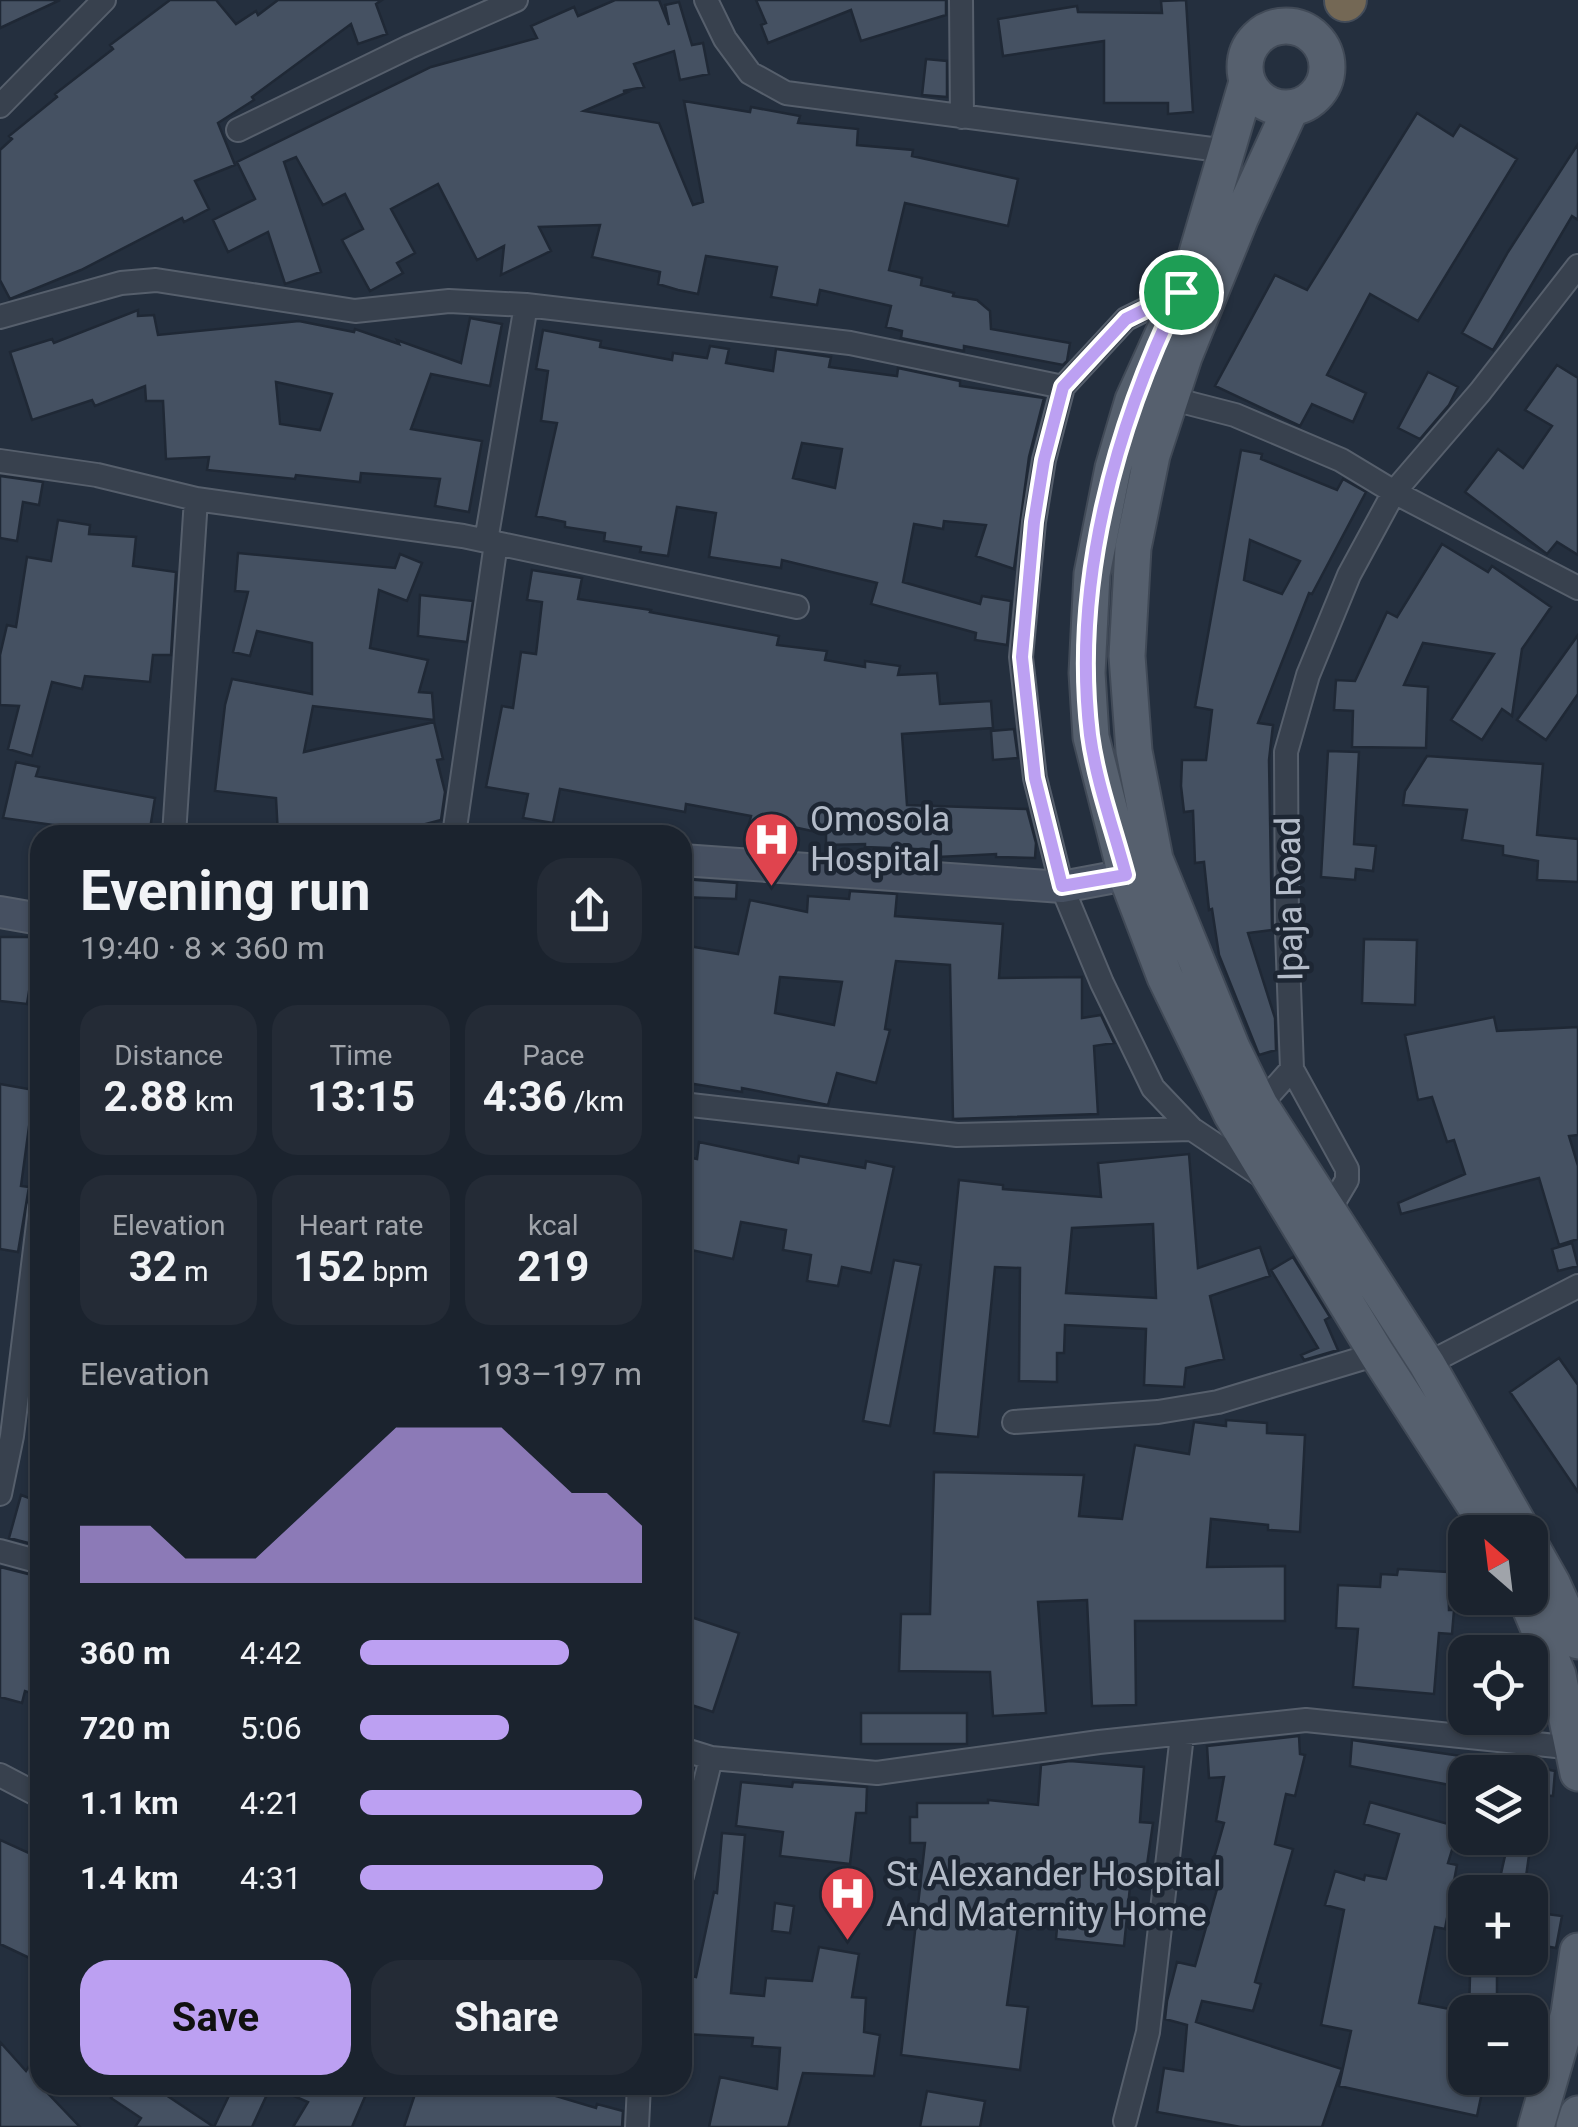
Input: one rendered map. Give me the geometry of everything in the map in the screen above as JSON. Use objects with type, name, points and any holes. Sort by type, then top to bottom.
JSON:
[{"type":"main road","points":[[1247,82],[1264,102],[1291,108],[1305,104],[1324,84],[1326,55],[1346,0]]},
{"type":"main road","points":[[1326,55],[1290,13],[1256,39],[1248,52],[1247,82],[1192,270],[1133,400],[1113,468],[1092,574],[1087,673],[1090,737],[1126,875],[1165,976],[1246,1110],[1328,1212],[1427,1364],[1514,1515]]},
{"type":"main road","points":[[1291,108],[1241,217],[1169,398],[1152,455],[1133,548],[1127,656],[1134,751],[1156,859],[1232,1048],[1246,1110],[1276,1185],[1377,1354],[1481,1515]]},
{"type":"main road","points":[[1548,1576],[1578,1641]]},
{"type":"main road","points":[[1533,1615],[1558,1674],[1577,1761]]},
{"type":"main road","points":[[1536,2127],[1569,2013],[1578,1951]]},
{"type":"main road","points":[[1574,2127],[1578,2114]]},
{"type":"street","points":[[0,106],[104,0]]},
{"type":"street","points":[[238,130],[516,0]]},
{"type":"street","points":[[706,0],[725,40],[750,73],[786,93],[1228,150]]},
{"type":"street","points":[[961,0],[962,117]]},
{"type":"street","name":"Ipaja Road","points":[[1292,1069],[1286,931],[1286,752],[1308,675],[1349,575],[1394,492],[1480,392],[1578,266]]},
{"type":"street","points":[[0,316],[122,283],[156,280],[355,310],[449,301],[526,305],[850,343],[1063,387]]},
{"type":"street","points":[[1181,292],[1126,319],[1063,387],[1044,460],[1034,522],[1022,657],[1035,778],[1062,886],[1153,1088],[1192,1129],[1276,1185]]},
{"type":"street","points":[[455,825],[526,305]]},
{"type":"street","points":[[1169,398],[1235,415],[1341,460],[1578,588]]},
{"type":"street","points":[[0,461],[97,475],[196,499],[491,542],[797,607]]},
{"type":"street","points":[[175,825],[196,499]]},
{"type":"street","points":[[692,861],[1062,886],[1126,875]]},
{"type":"street","points":[[0,912],[30,916]]},
{"type":"street","points":[[1246,1110],[1292,1069],[1347,1169],[1348,1180],[1328,1212]]},
{"type":"street","points":[[692,1105],[957,1135],[1192,1129]]},
{"type":"street","points":[[1427,1364],[1578,1286]]},
{"type":"street","points":[[0,1494],[12,1436],[30,1289]]},
{"type":"street","points":[[1014,1422],[1158,1412],[1218,1402],[1377,1354]]},
{"type":"street","points":[[0,1551],[30,1559]]},
{"type":"street","points":[[692,1753],[711,1758],[877,1773],[1099,1742],[1306,1720],[1577,1761]]},
{"type":"street","points":[[1125,2121],[1148,2032],[1182,1735]]},
{"type":"street","points":[[692,1835],[711,1758]]},
{"type":"street","points":[[0,1775],[30,1791]]},
{"type":"street","points":[[637,2127],[639,2095]]},
{"type":"building","points":[[0,0],[60,0],[0,28]]},
{"type":"building","points":[[170,0],[216,0],[236,24],[256,11],[258,15],[278,0],[382,0],[376,4],[387,34],[358,44],[351,24],[252,97],[254,100],[218,123],[235,165],[195,181],[209,209],[10,299],[0,280],[0,150],[12,139],[9,136],[57,97],[55,94],[113,49],[110,45]]},
{"type":"building","points":[[615,0],[659,0],[669,25],[665,5],[679,2],[692,45],[703,43],[709,74],[680,80],[674,51],[634,64],[644,87],[623,91],[628,92],[584,111],[659,123],[693,205],[703,202],[684,101],[750,112],[751,107],[800,116],[798,123],[858,129],[857,145],[913,150],[912,156],[1018,179],[1008,226],[905,203],[889,270],[922,278],[921,285],[954,293],[953,296],[977,300],[990,311],[991,329],[1070,343],[1067,361],[1063,365],[901,338],[902,331],[886,327],[891,306],[820,290],[817,305],[771,297],[777,267],[706,256],[698,294],[678,290],[658,284],[660,272],[592,257],[600,225],[539,227],[551,251],[501,275],[504,246],[477,260],[438,184],[391,209],[415,253],[397,263],[403,273],[370,291],[342,240],[363,229],[345,194],[323,205],[296,157],[284,162],[321,272],[285,284],[268,232],[228,252],[213,220],[255,199],[237,162],[431,67],[537,38],[531,26],[574,7],[578,16]]},
{"type":"building","points":[[756,0],[946,0],[946,15],[861,41],[851,10],[768,43],[761,25],[766,23]]},
{"type":"building","points":[[1186,0],[1193,112],[1168,114],[1168,103],[1104,103],[1104,41],[1003,56],[998,19],[1077,6],[1078,12],[1162,13],[1161,1]]},
{"type":"building","points":[[926,59],[947,61],[947,97],[922,95]]},
{"type":"building","points":[[1417,113],[1453,136],[1460,125],[1517,159],[1418,321],[1370,294],[1327,375],[1366,393],[1353,422],[1312,404],[1300,426],[1215,386],[1275,275],[1307,290]]},
{"type":"building","points":[[1578,144],[1578,220],[1572,216],[1493,350],[1462,333],[1508,252]]},
{"type":"building","points":[[138,310],[138,316],[154,315],[158,335],[299,321],[354,332],[355,329],[461,363],[470,318],[502,324],[490,386],[431,374],[411,429],[482,441],[469,512],[435,506],[440,479],[361,473],[360,482],[296,475],[295,479],[207,470],[209,457],[166,459],[163,401],[146,401],[145,386],[95,406],[92,400],[32,420],[10,352],[52,339],[54,343]],"holes":[[[276,382],[332,394],[320,430],[280,424]]]},
{"type":"building","points":[[543,330],[601,341],[600,347],[672,360],[673,353],[707,358],[710,346],[729,349],[726,363],[773,371],[776,349],[831,357],[829,367],[897,376],[898,368],[960,381],[960,386],[1044,398],[1029,457],[1014,569],[976,556],[986,525],[944,521],[943,529],[914,524],[903,582],[980,604],[982,596],[1011,601],[1007,645],[975,640],[976,633],[871,604],[877,583],[782,560],[781,568],[709,557],[716,513],[677,507],[668,556],[640,552],[641,547],[604,541],[605,533],[565,527],[565,522],[536,516],[557,423],[541,421],[548,371],[536,369]],"holes":[[[802,443],[842,449],[835,488],[793,478]]]},
{"type":"building","points":[[1557,365],[1578,378],[1578,555],[1557,542],[1547,554],[1465,492],[1498,449],[1523,468],[1552,426],[1525,410]]},
{"type":"building","points":[[1428,372],[1458,387],[1449,405],[1420,439],[1398,428]]},
{"type":"building","points":[[1241,450],[1262,454],[1261,459],[1337,490],[1343,479],[1366,492],[1312,594],[1309,593],[1258,723],[1273,725],[1269,760],[1272,930],[1248,933],[1275,1018],[1276,1050],[1259,1055],[1219,955],[1204,862],[1195,863],[1193,811],[1184,812],[1182,760],[1206,760],[1212,710],[1195,707]],"holes":[[[1250,540],[1300,561],[1282,594],[1244,580]]]},
{"type":"building","points":[[0,476],[43,482],[39,505],[23,502],[17,541],[0,538]]},
{"type":"building","points":[[58,520],[90,525],[89,534],[136,537],[133,566],[176,572],[171,655],[153,655],[150,682],[85,676],[82,689],[52,682],[32,756],[8,749],[19,706],[0,705],[0,655],[7,625],[16,627],[27,557],[51,561]]},
{"type":"building","points":[[1442,544],[1488,572],[1492,566],[1551,607],[1522,649],[1512,716],[1502,709],[1482,740],[1451,720],[1494,654],[1423,643],[1404,685],[1428,687],[1426,748],[1352,747],[1353,711],[1334,710],[1336,680],[1355,681],[1387,612],[1397,617]]},
{"type":"building","points":[[238,553],[395,568],[400,554],[422,563],[407,601],[379,590],[370,648],[428,660],[419,692],[432,693],[434,720],[313,706],[304,752],[434,722],[443,759],[437,760],[445,792],[441,820],[422,825],[277,825],[276,798],[215,791],[225,705],[232,679],[312,694],[312,643],[257,631],[250,656],[233,652],[248,592],[235,591]]},
{"type":"building","points":[[532,570],[582,578],[578,599],[779,636],[777,645],[827,651],[825,660],[865,667],[865,661],[900,666],[898,675],[937,673],[940,704],[991,701],[993,728],[902,734],[907,805],[1027,809],[1036,843],[1035,858],[996,854],[938,857],[938,850],[826,845],[826,834],[770,822],[765,844],[745,840],[751,816],[686,804],[685,812],[560,789],[553,823],[523,818],[528,794],[486,787],[502,706],[513,708],[521,652],[536,654],[542,602],[527,600]]},
{"type":"building","points":[[420,595],[473,601],[467,642],[418,636]]},
{"type":"building","points":[[1578,635],[1578,694],[1546,740],[1517,720]]},
{"type":"building","points":[[1014,729],[1018,758],[993,760],[991,731]]},
{"type":"building","points":[[1328,751],[1359,752],[1354,844],[1376,846],[1373,871],[1356,869],[1355,880],[1321,877]]},
{"type":"building","points":[[1427,756],[1543,764],[1537,835],[1578,839],[1578,882],[1537,880],[1538,861],[1503,855],[1503,846],[1462,840],[1467,810],[1403,805],[1405,791]]},
{"type":"building","points":[[16,762],[39,767],[36,776],[155,798],[151,825],[54,825],[3,818]]},
{"type":"building","points":[[692,880],[737,883],[736,899],[692,897]]},
{"type":"building","points":[[850,891],[897,894],[895,916],[1003,924],[999,978],[1082,977],[1082,1018],[1101,1015],[1114,1043],[1094,1046],[1098,1114],[953,1119],[950,965],[896,961],[885,1029],[890,1030],[876,1083],[837,1073],[828,1105],[742,1088],[742,1092],[692,1084],[692,947],[738,954],[750,900],[807,912],[808,896],[849,899]],"holes":[[[780,977],[842,982],[834,1025],[775,1013]]]},
{"type":"building","points":[[0,937],[30,937],[27,1004],[0,1001]]},
{"type":"building","points":[[1364,939],[1417,940],[1415,1005],[1362,1003]]},
{"type":"building","points":[[1494,1017],[1497,1031],[1578,1027],[1578,1135],[1569,1136],[1578,1166],[1578,1239],[1559,1245],[1539,1178],[1401,1214],[1398,1203],[1465,1174],[1454,1140],[1447,1142],[1432,1097],[1418,1100],[1405,1035]]},
{"type":"building","points":[[0,1084],[30,1089],[30,1120],[21,1186],[29,1187],[18,1252],[0,1249]]},
{"type":"building","points":[[699,1142],[798,1163],[799,1156],[865,1168],[866,1161],[894,1167],[871,1273],[842,1267],[838,1286],[807,1281],[811,1255],[783,1250],[786,1230],[741,1222],[733,1259],[692,1250],[692,1158],[697,1159]]},
{"type":"building","points":[[1189,1154],[1198,1268],[1260,1247],[1270,1276],[1210,1296],[1224,1359],[1186,1368],[1184,1387],[1144,1385],[1146,1329],[1065,1325],[1064,1353],[1057,1353],[1057,1382],[1019,1381],[1020,1268],[995,1267],[978,1437],[934,1433],[959,1180],[1003,1185],[1003,1189],[1101,1197],[1098,1163]],"holes":[[[1153,1224],[1156,1298],[1066,1293],[1072,1228]]]},
{"type":"building","points":[[1572,1243],[1578,1266],[1558,1271],[1552,1249]]},
{"type":"building","points":[[1293,1257],[1330,1317],[1325,1320],[1338,1350],[1304,1360],[1301,1355],[1318,1348],[1271,1270]]},
{"type":"building","points":[[894,1260],[921,1265],[890,1426],[863,1421]]},
{"type":"building","points":[[1559,1358],[1578,1385],[1578,1492],[1510,1392]]},
{"type":"building","points":[[1226,1420],[1267,1423],[1267,1433],[1305,1435],[1300,1532],[1211,1519],[1207,1567],[1285,1566],[1285,1621],[1135,1621],[1136,1705],[1092,1706],[1087,1600],[1038,1602],[1046,1713],[993,1716],[990,1672],[899,1671],[901,1614],[930,1614],[934,1472],[1084,1475],[1079,1516],[1122,1519],[1135,1445],[1189,1454],[1194,1422],[1226,1426]]},
{"type":"building","points":[[21,1495],[30,1498],[30,1543],[9,1538]]},
{"type":"building","points":[[0,1567],[30,1574],[30,1693],[25,1691],[22,1703],[0,1697]]},
{"type":"building","points":[[1398,1569],[1448,1572],[1452,1634],[1439,1633],[1434,1694],[1353,1687],[1358,1629],[1336,1628],[1338,1585],[1380,1587],[1381,1574],[1397,1575]]},
{"type":"building","points":[[692,1617],[739,1633],[713,1712],[692,1705]]},
{"type":"building","points":[[861,1713],[967,1713],[967,1744],[861,1744]]},
{"type":"building","points":[[1299,1736],[1300,1754],[1305,1755],[1295,1796],[1286,1794],[1275,1844],[1293,1849],[1255,1982],[1261,1984],[1253,2011],[1202,2001],[1196,2022],[1342,2069],[1322,2127],[1241,2127],[1157,2112],[1164,2068],[1183,2071],[1187,2025],[1165,2019],[1177,1962],[1195,1966],[1217,1889],[1206,1886],[1224,1823],[1216,1821],[1224,1777],[1209,1778],[1207,1746]]},
{"type":"building","points":[[1352,1740],[1454,1755],[1448,1755],[1448,1785],[1350,1766]]},
{"type":"building","points":[[1070,1761],[1144,1767],[1140,1822],[1153,1823],[1145,1879],[1131,1877],[1124,1946],[1056,1939],[1058,1917],[1020,1913],[1007,2005],[1028,2007],[1020,2070],[901,2055],[925,1843],[910,1843],[910,1817],[917,1817],[917,1803],[988,1800],[1038,1805],[1041,1765]]},
{"type":"building","points":[[1548,1770],[1555,1771],[1553,1796],[1548,1796]]},
{"type":"building","points":[[741,1782],[867,1787],[866,1813],[856,1813],[850,1864],[780,1856],[783,1832],[736,1826]]},
{"type":"building","points":[[1370,1802],[1448,1824],[1448,1863],[1457,1865],[1455,1875],[1448,1875],[1445,1929],[1435,1927],[1419,2003],[1448,2009],[1448,2095],[1481,2095],[1477,2116],[1339,2086],[1351,2031],[1321,2025],[1344,1910],[1325,1905],[1335,1871],[1364,1880],[1365,1875],[1386,1879],[1399,1834],[1364,1824]]},
{"type":"building","points":[[722,1833],[745,1835],[731,1993],[764,1996],[766,1978],[812,1981],[819,1947],[859,1954],[852,1997],[866,1998],[864,2032],[880,2035],[874,2076],[803,2073],[788,2127],[709,2127],[720,2077],[777,2089],[780,2048],[752,2046],[753,2038],[692,2034],[692,1976],[696,1977],[714,1892],[717,1893]]},
{"type":"building","points":[[0,1840],[30,1854],[30,1958],[0,1944]]},
{"type":"building","points":[[1505,1855],[1529,1855],[1526,1875],[1501,1875]]},
{"type":"building","points":[[775,1903],[794,1906],[790,1933],[772,1931]]},
{"type":"building","points":[[1548,1914],[1562,1916],[1556,1948],[1548,1947]]},
{"type":"building","points":[[1470,1976],[1497,1976],[1497,1995],[1469,1995]]},
{"type":"building","points":[[0,2042],[26,2071],[30,2065],[30,2095],[50,2095],[80,2127],[0,2127]]},
{"type":"building","points":[[927,2091],[985,2101],[980,2127],[920,2127]]},
{"type":"building","points":[[166,2095],[214,2127],[135,2127],[141,2118],[111,2098]]},
{"type":"building","points":[[229,2095],[267,2095],[252,2127],[214,2127]]},
{"type":"building","points":[[292,2095],[366,2095],[352,2127],[293,2127],[308,2102]]},
{"type":"building","points":[[415,2095],[552,2095],[596,2108],[597,2104],[623,2111],[622,2127],[404,2127]]},
{"type":"place","name":"Omosola Hospital","points":[[771,888]]},
{"type":"place","name":"St Alexander Hospital And Maternity Home","points":[[847,1943]]},
{"type":"route","points":[[1181,292],[1133,400],[1113,468],[1092,574],[1087,673],[1090,737],[1126,875],[1062,886],[1035,778],[1022,657],[1034,522],[1044,460],[1063,387],[1126,319],[1181,292]]}]
